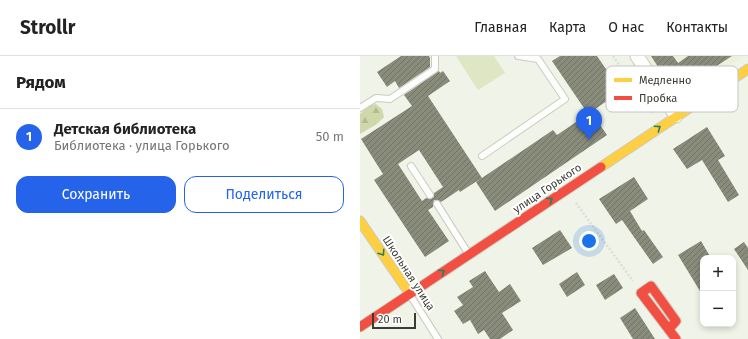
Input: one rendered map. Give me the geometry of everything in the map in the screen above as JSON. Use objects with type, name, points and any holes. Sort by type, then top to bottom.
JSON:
[{"type":"street","points":[[637,56],[644,66]]},
{"type":"street","name":"улица Горького","points":[[738,76],[748,69]]},
{"type":"street","points":[[673,112],[676,116]]},
{"type":"street","name":"улица Горького","points":[[360,327],[682,112]]},
{"type":"street","name":"Школьная улица","points":[[360,221],[410,294]]},
{"type":"street","points":[[641,293],[650,286],[676,321],[669,329],[676,339]]},
{"type":"lane","points":[[360,108],[376,98],[390,99],[434,69],[435,56]]},
{"type":"lane","points":[[482,156],[565,99],[540,58],[518,56]]},
{"type":"lane","points":[[411,166],[430,195]]},
{"type":"lane","points":[[437,204],[469,254]]},
{"type":"lane","name":"Школьная улица","points":[[410,294],[438,339]]},
{"type":"path","points":[[613,56],[620,66]]},
{"type":"path","points":[[651,112],[654,117]]},
{"type":"path","points":[[573,199],[641,293]]},
{"type":"shaded area","points":[[456,56],[494,56],[505,73],[478,90]]},
{"type":"shaded area","points":[[647,56],[744,56],[729,66],[653,66]]},
{"type":"green space","points":[[376,104],[382,109],[384,117],[377,124],[360,134],[360,114],[370,105]]},
{"type":"building","points":[[401,56],[429,56],[430,67],[399,88],[395,81],[387,87],[377,72]]},
{"type":"building","points":[[560,56],[597,56],[606,69],[606,102],[591,112],[607,135],[495,211],[476,182],[480,179],[441,202],[434,200],[433,207],[428,210],[449,241],[425,257],[374,180],[383,174],[361,139],[412,106],[404,95],[439,71],[440,73],[443,71],[450,81],[428,96],[482,178],[553,130],[557,135],[588,114],[552,61]],"holes":[[[419,150],[443,187],[434,193],[434,197],[431,199],[426,198],[422,201],[398,164]]]},
{"type":"building","points":[[651,56],[673,56],[678,63],[688,56],[732,56],[717,66],[657,66]]},
{"type":"building","points":[[707,127],[725,156],[718,160],[739,195],[728,202],[702,160],[687,169],[673,149]]},
{"type":"building","points":[[634,177],[648,199],[630,211],[642,231],[644,230],[663,257],[653,264],[622,220],[616,224],[599,199]]},
{"type":"building","points":[[560,230],[572,248],[543,265],[532,248]]},
{"type":"building","points":[[701,241],[709,255],[700,255],[700,291],[678,255]]},
{"type":"building","points":[[744,242],[748,248],[748,270],[734,249]]},
{"type":"building","points":[[485,271],[499,292],[510,284],[521,301],[502,313],[513,330],[500,339],[490,339],[484,330],[478,334],[470,320],[463,324],[454,311],[463,305],[457,297],[473,287],[469,281]]},
{"type":"building","points":[[577,272],[585,285],[567,297],[559,284]]},
{"type":"building","points":[[614,274],[623,288],[605,300],[596,285]]},
{"type":"building","points":[[635,308],[655,339],[633,339],[620,318]]},
{"type":"traffic: slow","points":[[738,76],[748,69]]},
{"type":"traffic: slow","points":[[601,167],[684,112]]},
{"type":"traffic: slow","points":[[360,221],[410,294]]},
{"type":"traffic: jam","points":[[360,327],[601,167]]},
{"type":"traffic: jam","points":[[669,329],[676,321],[651,286],[641,293],[676,339]]},
{"type":"place","name":"Детская библиотека","points":[[589,140]]}]
